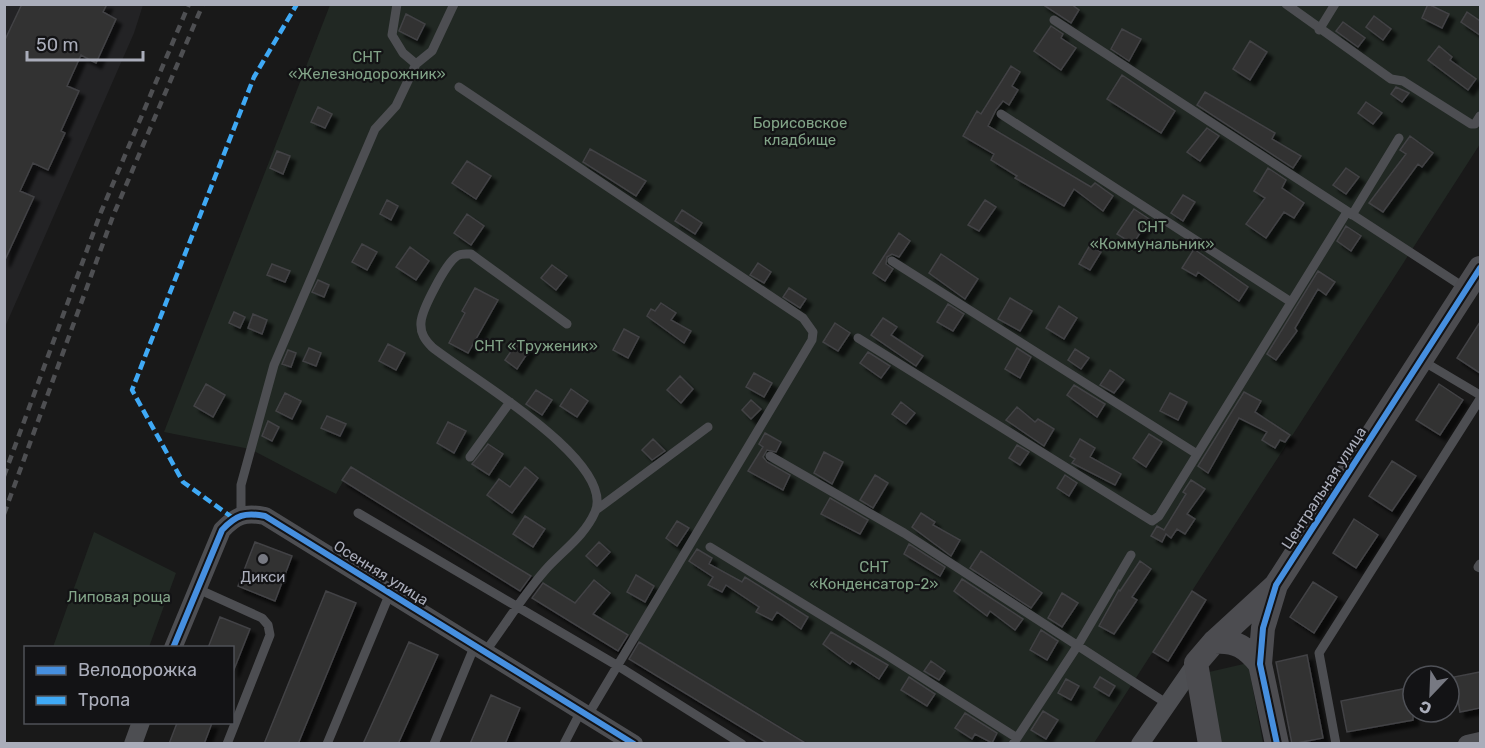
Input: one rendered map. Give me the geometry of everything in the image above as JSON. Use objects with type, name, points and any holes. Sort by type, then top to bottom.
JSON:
[{"type":"street","name":"Центральная улица","points":[[1277,744],[1260,664],[1263,628],[1276,585],[1480,268]]},
{"type":"street","name":"Осенняя улица","points":[[241,515],[247,512],[265,516],[634,744]]},
{"type":"street","points":[[174,646],[222,530],[233,518],[241,515]]},
{"type":"street","points":[[1140,744],[1166,703],[1196,663],[1214,642],[1276,585]]},
{"type":"street","points":[[1214,642],[1236,643],[1248,650],[1260,664]]},
{"type":"street","points":[[1196,663],[1210,744]]},
{"type":"street","points":[[132,744],[141,724]]},
{"type":"street","points":[[1467,744],[1480,741]]},
{"type":"lane","points":[[397,4],[392,35],[403,53],[416,64]]},
{"type":"lane","points":[[241,515],[241,484],[274,365],[375,129],[396,106],[416,64],[432,51],[454,4]]},
{"type":"lane","points":[[1286,4],[1319,30],[1391,79],[1403,81],[1463,120],[1475,124],[1480,116]]},
{"type":"lane","points":[[1319,30],[1335,4]]},
{"type":"lane","points":[[1054,20],[1467,290]]},
{"type":"lane","points":[[459,87],[803,318],[813,332],[812,340],[618,666],[564,744]]},
{"type":"lane","points":[[1001,114],[1291,302]]},
{"type":"lane","points":[[858,338],[1152,521],[1159,516],[1291,302],[1398,138]]},
{"type":"lane","points":[[567,324],[471,254],[457,255],[449,264],[425,308],[421,322],[424,339],[442,356],[510,402],[571,453],[587,471],[598,495],[596,510]]},
{"type":"lane","points":[[892,261],[1197,454]]},
{"type":"lane","points":[[1336,744],[1319,653],[1480,397],[1421,360]]},
{"type":"lane","points":[[470,457],[510,402]]},
{"type":"lane","points":[[434,744],[480,648],[518,607],[547,568],[573,544],[596,510],[708,427]]},
{"type":"lane","points":[[770,456],[904,533],[1166,703]]},
{"type":"lane","points":[[358,513],[618,666],[742,744]]},
{"type":"lane","points":[[710,547],[885,654],[1015,741],[1078,645],[1131,555]]},
{"type":"lane","points":[[198,588],[262,618],[268,625],[270,635],[227,744]]},
{"type":"lane","points":[[327,744],[390,593]]},
{"type":"shaded area","points":[[5,5],[143,5],[134,33],[5,327]]},
{"type":"green space","points":[[330,5],[1480,5],[1480,144],[1094,743],[807,743],[351,467],[336,494],[250,449],[164,432]]},
{"type":"green space","name":"Липовая роща","points":[[94,532],[176,573],[149,646],[53,646]]},
{"type":"green space","points":[[1248,663],[1263,743],[1221,743],[1209,672]]},
{"type":"building","points":[[22,4],[107,4],[103,12],[116,19],[96,63],[81,55],[67,86],[79,91],[61,131],[65,133],[48,170],[33,163],[20,191],[34,197],[4,262],[4,42]]},
{"type":"building","points":[[1042,4],[1071,4],[1079,10],[1071,23]]},
{"type":"building","points":[[1428,4],[1449,14],[1442,28],[1422,18]]},
{"type":"building","points":[[1467,12],[1480,21],[1480,35],[1461,22]]},
{"type":"building","points":[[406,14],[425,24],[417,40],[399,31]]},
{"type":"building","points":[[1374,16],[1391,29],[1383,40],[1366,27]]},
{"type":"building","points":[[1343,22],[1365,38],[1358,47],[1336,31]]},
{"type":"building","points":[[1051,26],[1063,34],[1061,38],[1076,48],[1061,70],[1034,51]]},
{"type":"building","points":[[1122,29],[1141,39],[1129,61],[1111,49]]},
{"type":"building","points":[[1250,41],[1267,52],[1250,80],[1233,69]]},
{"type":"building","points":[[1439,46],[1452,57],[1450,60],[1476,79],[1468,90],[1428,60]]},
{"type":"building","points":[[1011,66],[1020,72],[1012,86],[1018,90],[1009,105],[1003,101],[988,126],[1091,187],[1095,183],[1113,196],[1103,211],[1074,189],[1064,206],[1015,178],[1017,176],[991,160],[994,154],[963,136],[977,111],[981,114]]},
{"type":"building","points":[[1122,75],[1175,111],[1161,133],[1107,99]]},
{"type":"building","points":[[1396,87],[1409,93],[1402,102],[1391,94]]},
{"type":"building","points":[[1205,92],[1275,133],[1272,139],[1301,156],[1293,168],[1197,105]]},
{"type":"building","points":[[1366,102],[1382,113],[1373,124],[1358,113]]},
{"type":"building","points":[[318,107],[332,114],[325,128],[311,122]]},
{"type":"building","points":[[1207,128],[1219,136],[1200,161],[1187,152]]},
{"type":"building","points":[[1410,136],[1433,153],[1422,167],[1418,164],[1383,212],[1369,203],[1406,154],[1400,150]]},
{"type":"building","points":[[590,149],[646,181],[636,196],[583,162]]},
{"type":"building","points":[[277,151],[290,156],[283,174],[270,168]]},
{"type":"building","points":[[467,161],[491,176],[476,199],[452,183]]},
{"type":"building","points":[[1268,168],[1286,180],[1282,188],[1304,203],[1294,218],[1284,212],[1266,238],[1246,224],[1265,198],[1254,191]]},
{"type":"building","points":[[1346,168],[1359,177],[1346,194],[1333,185]]},
{"type":"building","points":[[1183,195],[1195,202],[1183,221],[1171,213]]},
{"type":"building","points":[[387,200],[398,206],[391,220],[380,214]]},
{"type":"building","points":[[985,200],[996,207],[979,231],[968,225]]},
{"type":"building","points":[[1134,209],[1149,219],[1133,244],[1117,234]]},
{"type":"building","points":[[682,210],[702,223],[695,234],[675,221]]},
{"type":"building","points":[[467,214],[484,226],[471,245],[454,233]]},
{"type":"building","points":[[1346,226],[1361,236],[1351,251],[1337,241]]},
{"type":"building","points":[[899,233],[910,241],[899,257],[892,254],[887,257],[886,264],[893,269],[885,281],[873,273]]},
{"type":"building","points":[[362,244],[377,252],[367,270],[352,262]]},
{"type":"building","points":[[1090,245],[1101,252],[1090,270],[1079,264]]},
{"type":"building","points":[[410,247],[429,261],[416,280],[396,267]]},
{"type":"building","points":[[1194,249],[1248,287],[1239,301],[1198,272],[1196,276],[1182,268]]},
{"type":"building","points":[[941,254],[978,279],[965,299],[929,273]]},
{"type":"building","points":[[758,263],[771,272],[764,283],[750,275]]},
{"type":"building","points":[[272,264],[290,271],[285,282],[267,275]]},
{"type":"building","points":[[552,265],[567,276],[556,290],[541,278]]},
{"type":"building","points":[[1318,271],[1335,282],[1326,295],[1318,289],[1295,328],[1297,331],[1276,360],[1267,354]]},
{"type":"building","points":[[318,280],[329,285],[324,297],[312,292]]},
{"type":"building","points":[[475,288],[498,300],[468,353],[449,343],[465,313],[462,311]]},
{"type":"building","points":[[789,288],[806,299],[800,308],[783,297]]},
{"type":"building","points":[[1010,298],[1032,311],[1020,331],[998,319]]},
{"type":"building","points":[[661,303],[676,313],[671,320],[691,331],[684,343],[647,316],[651,309],[655,311]]},
{"type":"building","points":[[948,304],[964,314],[953,331],[937,322]]},
{"type":"building","points":[[1059,306],[1077,318],[1064,339],[1046,328]]},
{"type":"building","points":[[234,312],[245,317],[240,328],[229,323]]},
{"type":"building","points":[[253,314],[267,320],[262,334],[248,328]]},
{"type":"building","points":[[883,318],[897,327],[891,335],[923,356],[916,366],[871,335]]},
{"type":"building","points":[[1480,322],[1480,373],[1457,358]]},
{"type":"building","points":[[835,323],[850,333],[838,351],[823,342]]},
{"type":"building","points":[[624,329],[639,337],[628,358],[613,350]]},
{"type":"building","points":[[519,340],[531,348],[517,369],[505,360]]},
{"type":"building","points":[[388,344],[405,353],[396,370],[379,361]]},
{"type":"building","points":[[309,348],[321,353],[316,366],[303,361]]},
{"type":"building","points":[[1017,348],[1031,357],[1020,378],[1005,369]]},
{"type":"building","points":[[1075,349],[1089,358],[1081,369],[1068,360]]},
{"type":"building","points":[[288,350],[296,353],[291,367],[282,364]]},
{"type":"building","points":[[868,352],[890,366],[881,378],[860,363]]},
{"type":"building","points":[[1110,370],[1124,380],[1114,393],[1100,385]]},
{"type":"building","points":[[754,373],[772,383],[764,397],[746,387]]},
{"type":"building","points":[[680,376],[693,389],[681,403],[667,390]]},
{"type":"building","points":[[206,384],[225,395],[213,417],[194,406]]},
{"type":"building","points":[[1439,384],[1463,400],[1440,435],[1416,420]]},
{"type":"building","points":[[1074,385],[1105,404],[1097,417],[1067,395]]},
{"type":"building","points":[[571,389],[588,401],[577,417],[560,406]]},
{"type":"building","points":[[536,390],[552,400],[542,415],[526,404]]},
{"type":"building","points":[[1244,392],[1261,401],[1255,412],[1290,435],[1285,442],[1280,440],[1275,448],[1262,440],[1267,432],[1239,418],[1208,473],[1198,466]]},
{"type":"building","points":[[285,393],[301,401],[292,419],[276,411]]},
{"type":"building","points":[[1170,393],[1187,402],[1178,420],[1160,411]]},
{"type":"building","points":[[751,400],[761,409],[751,419],[742,410]]},
{"type":"building","points":[[901,402],[915,413],[906,424],[892,414]]},
{"type":"building","points":[[1017,407],[1035,422],[1038,419],[1054,429],[1044,446],[1006,420]]},
{"type":"building","points":[[327,416],[346,424],[340,436],[321,428]]},
{"type":"building","points":[[268,421],[279,427],[272,441],[262,436]]},
{"type":"building","points":[[448,422],[466,431],[454,453],[437,443]]},
{"type":"building","points":[[765,433],[781,442],[776,452],[767,450],[763,457],[767,462],[790,475],[783,490],[748,471],[763,447],[759,444]]},
{"type":"building","points":[[1149,434],[1162,442],[1146,467],[1133,458]]},
{"type":"building","points":[[653,439],[665,451],[652,460],[642,450]]},
{"type":"building","points":[[1080,439],[1095,448],[1090,457],[1121,474],[1115,485],[1072,463],[1075,459],[1070,456]]},
{"type":"building","points":[[488,444],[503,454],[489,475],[472,464]]},
{"type":"building","points":[[1017,445],[1029,452],[1020,465],[1009,458]]},
{"type":"building","points":[[824,452],[843,462],[832,484],[814,473]]},
{"type":"building","points":[[1392,461],[1416,476],[1392,511],[1369,496]]},
{"type":"building","points":[[351,467],[531,576],[520,591],[342,480]]},
{"type":"building","points":[[525,467],[538,478],[512,513],[487,495],[499,479],[510,487]]},
{"type":"building","points":[[875,475],[888,483],[873,508],[860,500]]},
{"type":"building","points":[[1065,475],[1077,483],[1069,496],[1057,488]]},
{"type":"building","points":[[1191,480],[1205,489],[1187,514],[1195,519],[1185,534],[1177,529],[1171,538],[1166,534],[1162,542],[1151,536],[1157,526],[1164,530],[1186,494],[1183,492]]},
{"type":"building","points":[[830,498],[868,520],[860,534],[821,514]]},
{"type":"building","points":[[921,513],[935,522],[933,525],[960,540],[951,556],[912,527]]},
{"type":"building","points":[[525,516],[545,529],[533,547],[513,534]]},
{"type":"building","points":[[1354,519],[1378,535],[1356,568],[1333,553]]},
{"type":"building","points":[[677,521],[689,528],[677,546],[666,538]]},
{"type":"building","points":[[255,542],[292,556],[275,601],[238,586]]},
{"type":"building","points":[[599,542],[610,552],[597,566],[586,556]]},
{"type":"building","points":[[909,544],[945,567],[940,576],[904,554]]},
{"type":"building","points":[[697,549],[712,558],[709,564],[742,582],[745,577],[808,617],[801,629],[777,612],[772,620],[756,612],[759,607],[726,585],[722,592],[708,585],[713,577],[689,561]]},
{"type":"building","points":[[981,551],[1042,593],[1031,608],[970,568]]},
{"type":"building","points":[[1140,561],[1151,569],[1132,597],[1137,600],[1114,634],[1099,626],[1119,590]]},
{"type":"building","points":[[636,575],[654,586],[645,602],[627,592]]},
{"type":"building","points":[[962,579],[1023,619],[1015,630],[990,611],[987,616],[954,591]]},
{"type":"building","points":[[594,580],[610,593],[593,614],[628,635],[618,651],[532,598],[543,583],[575,603]]},
{"type":"building","points":[[1313,582],[1337,597],[1314,633],[1290,617]]},
{"type":"building","points":[[326,591],[356,603],[298,744],[264,744]]},
{"type":"building","points":[[1192,591],[1206,600],[1168,661],[1153,652]]},
{"type":"building","points":[[1062,593],[1078,603],[1062,627],[1048,618]]},
{"type":"building","points":[[220,617],[250,629],[234,669],[234,646],[209,646]]},
{"type":"building","points":[[1041,630],[1058,641],[1047,660],[1030,650]]},
{"type":"building","points":[[831,632],[888,665],[879,679],[852,661],[850,664],[823,644]]},
{"type":"building","points":[[409,642],[438,655],[398,744],[363,744]]},
{"type":"building","points":[[639,642],[807,744],[769,744],[629,659]]},
{"type":"building","points":[[1307,655],[1323,738],[1292,744],[1276,662]]},
{"type":"building","points":[[931,661],[945,671],[939,680],[924,671]]},
{"type":"building","points":[[1480,672],[1480,708],[1461,712],[1461,676]]},
{"type":"building","points":[[909,677],[935,694],[927,706],[901,690]]},
{"type":"building","points":[[1100,677],[1115,686],[1109,696],[1094,687]]},
{"type":"building","points":[[1066,679],[1079,686],[1071,700],[1058,693]]},
{"type":"building","points":[[1401,689],[1401,722],[1347,732],[1341,701]]},
{"type":"building","points":[[491,695],[520,708],[505,744],[470,744]]},
{"type":"building","points":[[1043,711],[1058,720],[1046,739],[1031,730]]},
{"type":"building","points":[[965,713],[997,733],[992,743],[975,734],[972,739],[955,728]]},
{"type":"building","points":[[177,724],[212,724],[204,744],[169,744]]},
{"type":"railway","points":[[4,476],[101,212],[189,4]]},
{"type":"railway","points":[[4,514],[113,216],[203,4]]},
{"type":"marked path","points":[[233,518],[183,482],[132,390],[254,77],[297,4]]},
{"type":"cycle path","points":[[1277,744],[1260,664],[1263,628],[1276,585],[1480,268]]},
{"type":"cycle path","points":[[174,646],[222,530],[241,516],[252,514],[265,516],[634,744]]},
{"type":"place","name":"Дикси","points":[[263,559]]},
{"type":"park label","name":"СНТ «Железнодорожник»","points":[[367,66]]},
{"type":"park label","name":"Борисовское кладбище","points":[[800,132]]},
{"type":"park label","name":"СНТ «Коммунальник»","points":[[1152,236]]},
{"type":"park label","name":"СНТ «Труженик»","points":[[536,346]]},
{"type":"park label","name":"СНТ «Конденсатор-2»","points":[[874,576]]}]
